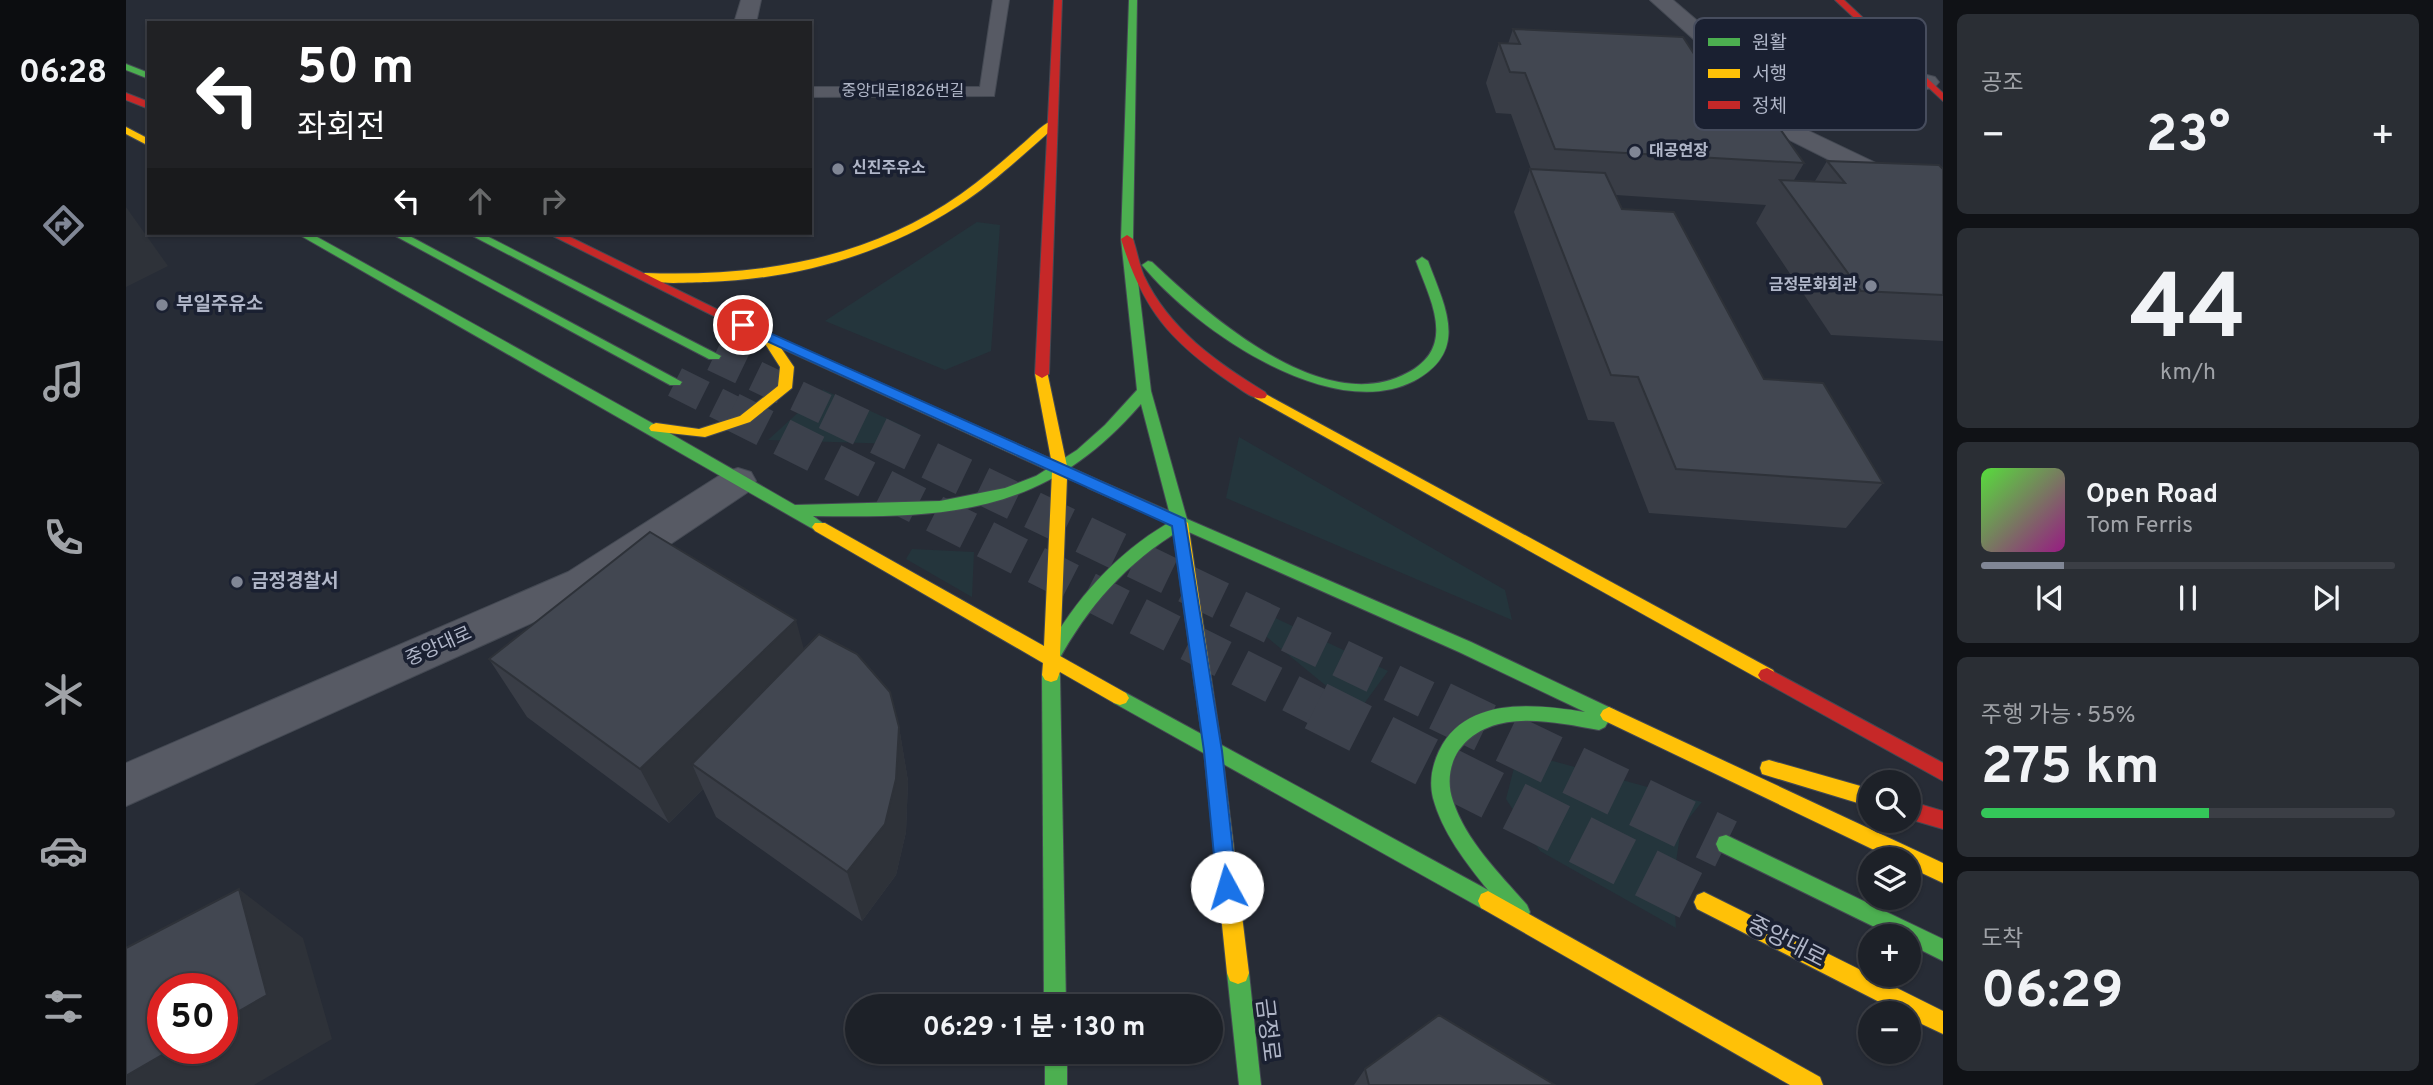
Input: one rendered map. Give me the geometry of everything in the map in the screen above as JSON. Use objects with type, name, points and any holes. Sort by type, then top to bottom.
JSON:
[{"type":"main road","points":[[1055,994],[1051,658],[1059,469],[1042,378],[1058,0]]},
{"type":"main road","points":[[1124,0],[1131,44]]},
{"type":"main road","points":[[1133,0],[1127,239],[1138,275],[1151,298],[1178,334],[1216,367],[1267,399],[1943,773]]},
{"type":"main road","points":[[1131,44],[1145,0]]},
{"type":"main road","points":[[1839,0],[1858,18]]},
{"type":"main road","points":[[126,67],[147,75]]},
{"type":"main road","points":[[126,96],[147,105]]},
{"type":"main road","points":[[645,278],[685,282],[756,277],[803,268],[879,244],[921,225],[953,205],[1053,123]]},
{"type":"main road","points":[[126,130],[147,142]]},
{"type":"main road","points":[[306,235],[647,426],[738,481],[1213,751],[1531,925],[1812,1085]]},
{"type":"main road","points":[[400,235],[675,382]]},
{"type":"main road","points":[[476,235],[714,356]]},
{"type":"main road","points":[[557,235],[767,337],[972,427],[1180,523],[1465,647],[1943,873]]},
{"type":"main road","points":[[1127,239],[1144,262],[1182,298],[1271,360],[1319,382],[1351,388],[1379,388],[1404,381],[1440,355],[1445,335],[1422,261]]},
{"type":"main road","name":"금정로","points":[[1127,239],[1144,391],[1180,523],[1213,751],[1250,1085]]},
{"type":"main road","points":[[647,426],[699,434],[745,419],[785,388],[787,367],[767,337]]},
{"type":"main road","points":[[792,510],[880,511],[971,503],[1020,491],[1042,481],[1096,444],[1124,418],[1144,391]]},
{"type":"main road","points":[[1051,658],[1068,623],[1089,592],[1152,537],[1180,523]]},
{"type":"main road","points":[[1531,925],[1497,884],[1452,819],[1439,783],[1440,765],[1465,730],[1503,715],[1528,713],[1565,716],[1640,729],[1858,794]]},
{"type":"main road","points":[[1921,814],[1943,820]]},
{"type":"main road","points":[[1726,844],[1943,950]]},
{"type":"main road","name":"중앙대로","points":[[1704,902],[1943,1023]]},
{"type":"main road","points":[[1056,1064],[1056,1085]]},
{"type":"street","points":[[746,21],[751,0]]},
{"type":"street","points":[[1660,0],[1694,29]]},
{"type":"street","points":[[1789,130],[1943,206]]},
{"type":"street","name":"중앙대로","points":[[126,785],[582,583],[738,481]]},
{"type":"lane","name":"중앙대로1826번길","points":[[812,92],[988,92],[1000,0]]},
{"type":"shaded area","points":[[977,222],[1000,225],[991,351],[945,370],[825,321]]},
{"type":"shaded area","points":[[824,389],[908,428],[897,444],[768,440]]},
{"type":"shaded area","points":[[1239,437],[1505,590],[1512,620],[1226,498]]},
{"type":"shaded area","points":[[912,549],[974,552],[972,597],[906,559]]},
{"type":"shaded area","points":[[1269,615],[1388,671],[1358,712],[1257,629]]},
{"type":"shaded area","points":[[1553,761],[1702,802],[1681,828],[1673,883],[1676,928],[1540,851],[1506,799],[1515,764]]},
{"type":"building","points":[[1513,29],[1683,37],[1694,54],[1694,130],[1781,130],[1804,163],[1555,149],[1525,73],[1510,72],[1499,43],[1520,44]]},
{"type":"building","points":[[1827,161],[1939,165],[1943,169],[1943,295],[1861,291],[1780,180],[1845,183]]},
{"type":"building","points":[[1530,169],[1605,173],[1622,209],[1674,212],[1764,379],[1823,383],[1883,483],[1676,469],[1638,377],[1611,375]]},
{"type":"building","points":[[650,532],[796,620],[640,769],[489,659]]},
{"type":"building","points":[[819,634],[857,654],[890,692],[899,727],[896,779],[885,824],[847,872],[692,764]]},
{"type":"building","points":[[239,889],[267,995],[238,1012],[238,973],[147,973],[147,1064],[126,1076],[126,948]]},
{"type":"building","points":[[1439,1015],[1555,1085],[1369,1085],[1365,1069]]},
{"type":"tunnel","points":[[714,356],[831,412]]},
{"type":"tunnel","points":[[675,382],[735,412]]},
{"type":"tunnel","points":[[731,411],[1320,708]]},
{"type":"tunnel","points":[[827,411],[1444,708]]},
{"type":"tunnel","points":[[1316,706],[1704,902]]},
{"type":"tunnel","points":[[1440,706],[1726,844]]},
{"type":"traffic: fast","points":[[1133,0],[1127,239],[1144,391],[1180,523]]},
{"type":"traffic: fast","points":[[126,67],[147,75]]},
{"type":"traffic: fast","points":[[306,235],[647,426],[820,527]]},
{"type":"traffic: fast","points":[[400,235],[675,382]]},
{"type":"traffic: fast","points":[[477,235],[714,356]]},
{"type":"traffic: fast","points":[[1148,265],[1225,331],[1285,368],[1317,380],[1350,387],[1382,388],[1426,369],[1437,357],[1443,343],[1440,311],[1422,261]]},
{"type":"traffic: fast","points":[[798,510],[868,511],[940,507],[1009,492],[1041,479],[1082,454],[1110,429],[1144,391]]},
{"type":"traffic: fast","points":[[1093,484],[1465,647],[1609,715]]},
{"type":"traffic: fast","points":[[1051,658],[1076,616],[1105,580],[1139,550],[1180,523]]},
{"type":"traffic: fast","points":[[1051,675],[1055,994]]},
{"type":"traffic: fast","points":[[1120,698],[1488,901]]},
{"type":"traffic: fast","points":[[1520,912],[1478,861],[1451,818],[1441,790],[1440,777],[1445,757],[1461,734],[1477,723],[1495,716],[1538,714],[1599,722]]},
{"type":"traffic: fast","points":[[1726,844],[1943,950]]},
{"type":"traffic: fast","points":[[1238,973],[1250,1085]]},
{"type":"traffic: fast","points":[[1056,1064],[1056,1085]]},
{"type":"traffic: slow","points":[[645,277],[727,277],[767,273],[806,266],[882,243],[919,225],[967,195],[1053,123]]},
{"type":"traffic: slow","points":[[126,130],[147,142]]},
{"type":"traffic: slow","points":[[755,331],[1093,484]]},
{"type":"traffic: slow","points":[[656,428],[700,434],[745,419],[785,388],[787,367],[767,337]]},
{"type":"traffic: slow","points":[[1042,374],[1060,469]]},
{"type":"traffic: slow","points":[[1260,395],[1767,675]]},
{"type":"traffic: slow","points":[[1051,675],[1060,469]]},
{"type":"traffic: slow","points":[[1180,523],[1213,751],[1238,973]]},
{"type":"traffic: slow","points":[[820,527],[1120,698]]},
{"type":"traffic: slow","points":[[1609,715],[1943,873]]},
{"type":"traffic: slow","points":[[1769,768],[1858,794]]},
{"type":"traffic: slow","points":[[1488,901],[1812,1085]]},
{"type":"traffic: slow","points":[[1704,902],[1943,1023]]},
{"type":"traffic: jam","points":[[1042,374],[1058,0]]},
{"type":"traffic: jam","points":[[1839,0],[1858,18]]},
{"type":"traffic: jam","points":[[1926,82],[1943,98]]},
{"type":"traffic: jam","points":[[126,96],[147,105]]},
{"type":"traffic: jam","points":[[557,235],[755,331]]},
{"type":"traffic: jam","points":[[1127,239],[1136,271],[1160,313],[1206,358],[1260,395]]},
{"type":"traffic: jam","points":[[1767,675],[1943,773]]},
{"type":"traffic: jam","points":[[1921,814],[1943,820]]},
{"type":"place","name":"대공연장","points":[[1635,152]]},
{"type":"place","name":"신진주유소","points":[[838,169]]},
{"type":"place","name":"금정문화회관","points":[[1871,286]]},
{"type":"place","name":"부일주유소","points":[[162,305]]},
{"type":"place","name":"금정경찰서","points":[[237,582]]},
{"type":"route","points":[[743,325],[1180,523],[1213,751],[1227,887]]}]
